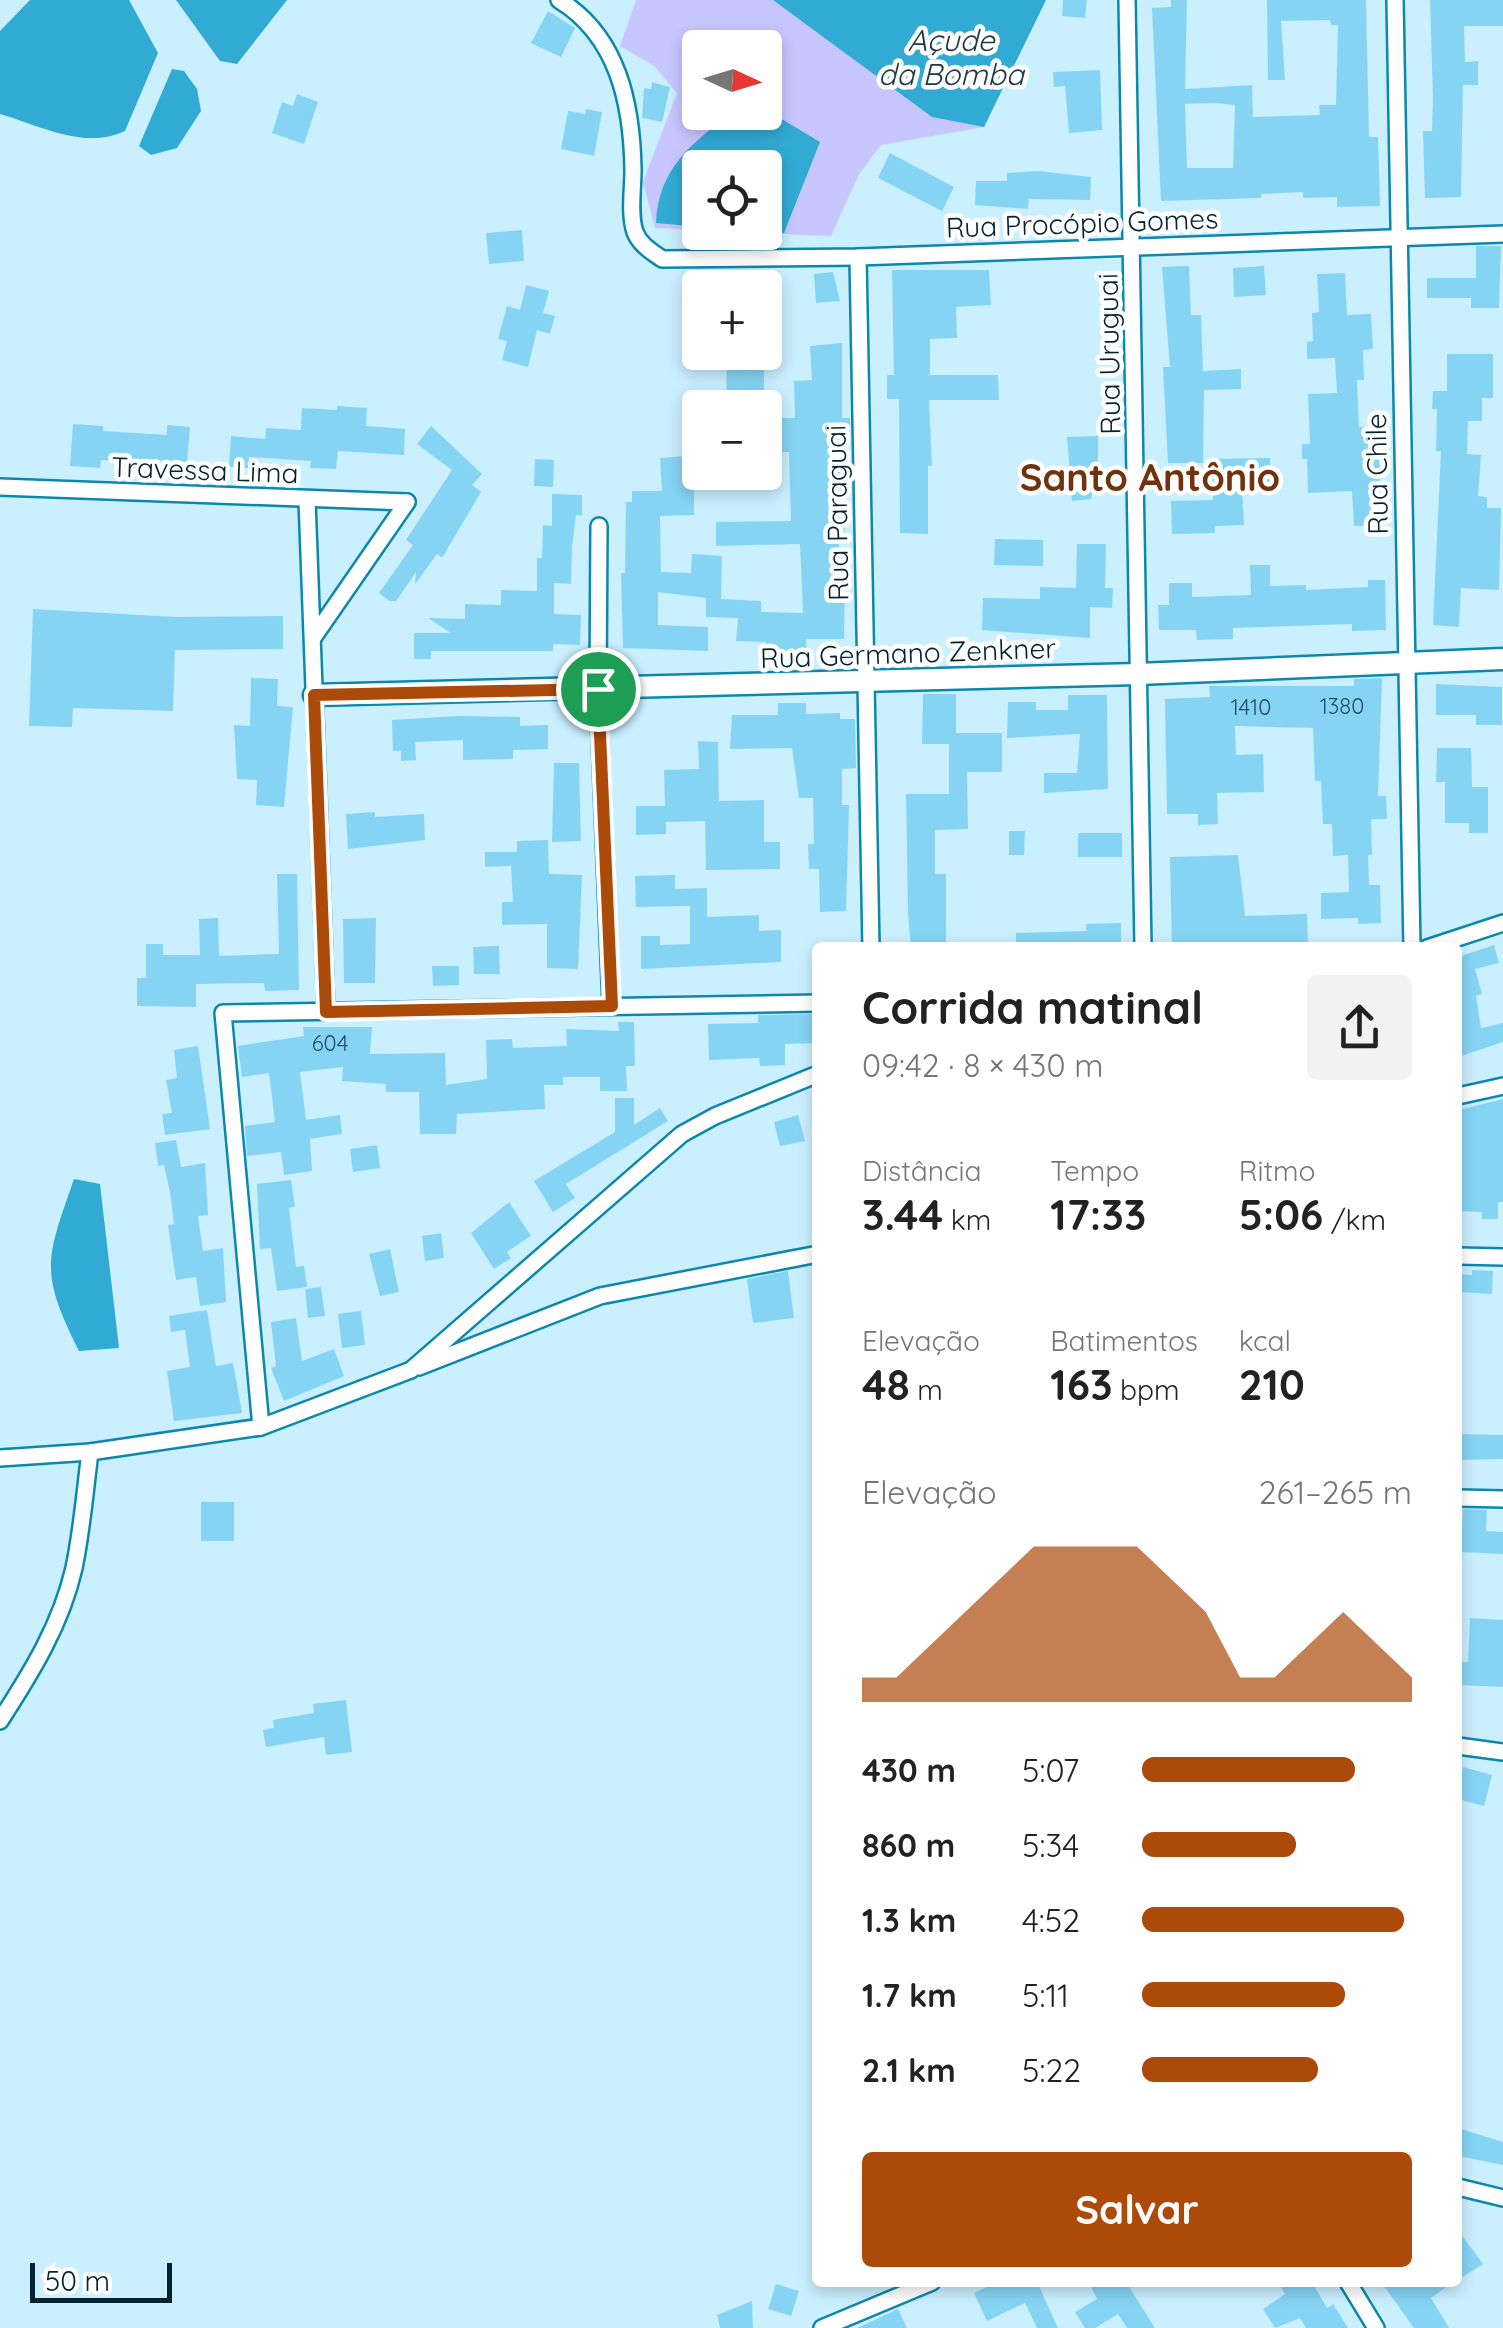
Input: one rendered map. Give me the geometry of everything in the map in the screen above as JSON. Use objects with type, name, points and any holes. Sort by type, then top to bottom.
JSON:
[{"type":"street","name":"Rua Procópio Gomes","points":[[560,0],[594,26],[623,83],[632,148],[634,228],[642,244],[662,258],[858,257],[1132,244],[1503,234]]},
{"type":"street","name":"Rua Uruguai","points":[[1127,0],[1143,942]]},
{"type":"street","name":"Rua Chile","points":[[1396,0],[1412,942]]},
{"type":"street","name":"Rua Paraguai","points":[[858,257],[871,942]]},
{"type":"street","name":"Travessa Lima","points":[[0,487],[407,502],[313,638]]},
{"type":"street","points":[[307,500],[326,1012]]},
{"type":"street","points":[[599,526],[598,689],[612,1006]]},
{"type":"street","name":"Rua Germano Zenkner","points":[[314,695],[1138,674],[1503,659]]},
{"type":"street","points":[[1445,942],[1503,923]]},
{"type":"street","points":[[261,1427],[223,1013],[812,1003]]},
{"type":"street","points":[[411,1370],[682,1134],[715,1116],[812,1076]]},
{"type":"street","points":[[1462,1095],[1503,1086]]},
{"type":"street","points":[[0,1458],[90,1452],[261,1427],[600,1296],[812,1255]]},
{"type":"street","points":[[1462,1256],[1503,1256]]},
{"type":"street","points":[[0,1721],[38,1662],[60,1614],[74,1568],[90,1452]]},
{"type":"street","points":[[1462,1498],[1503,1499]]},
{"type":"street","points":[[1462,1746],[1499,1749]]},
{"type":"street","points":[[1462,2188],[1503,2198]]},
{"type":"street","points":[[822,2328],[920,2287]]},
{"type":"street","points":[[1351,2287],[1376,2328]]},
{"type":"shaded area","points":[[636,0],[1046,0],[984,127],[881,145],[859,174],[831,236],[782,234],[782,150],[682,150],[682,229],[655,228],[643,182],[677,93],[654,66],[620,46]]},
{"type":"water","points":[[30,0],[129,0],[158,53],[125,131],[110,136],[78,137],[0,114],[0,31]]},
{"type":"water","points":[[176,0],[287,0],[237,64],[220,61]]},
{"type":"water","name":"Açude da Bomba","points":[[773,0],[1046,0],[984,127],[932,117]]},
{"type":"water","points":[[172,69],[184,71],[197,89],[201,111],[177,148],[151,155],[139,146]]},
{"type":"water","points":[[782,119],[820,142],[784,233],[782,150],[688,150],[711,130],[782,130]]},
{"type":"water","points":[[682,157],[682,225],[656,223],[663,187]]},
{"type":"water","points":[[74,1179],[100,1184],[119,1348],[79,1351],[57,1302],[52,1283],[53,1248]]},
{"type":"building","points":[[1063,0],[1087,0],[1085,18],[1062,16]]},
{"type":"building","points":[[1171,0],[1187,0],[1185,89],[1252,85],[1253,117],[1320,115],[1319,105],[1336,105],[1338,25],[1331,25],[1330,20],[1281,21],[1285,80],[1268,80],[1267,0],[1366,0],[1369,137],[1378,137],[1380,206],[1337,207],[1337,197],[1303,198],[1303,192],[1261,194],[1261,198],[1161,201],[1152,8],[1171,7]],"holes":[[[1185,104],[1235,105],[1233,168],[1187,168]]]},
{"type":"building","points":[[1430,0],[1503,0],[1503,26],[1464,26],[1465,62],[1478,61],[1478,85],[1463,85],[1461,197],[1425,198],[1423,131],[1432,131],[1433,99]]},
{"type":"building","points":[[548,11],[575,28],[561,57],[531,43]]},
{"type":"building","points":[[1100,70],[1102,130],[1069,133],[1065,86],[1054,87],[1053,72]]},
{"type":"building","points":[[652,82],[670,87],[662,122],[642,118],[644,88],[651,89]]},
{"type":"building","points":[[297,94],[318,102],[304,144],[272,133],[282,102],[293,106]]},
{"type":"building","points":[[586,109],[602,112],[594,156],[561,149],[568,111],[585,114]]},
{"type":"building","points":[[890,153],[954,187],[942,211],[878,178]]},
{"type":"building","points":[[1038,171],[1091,177],[1090,200],[1029,199],[1028,209],[975,205],[976,181],[1007,181],[1007,173]]},
{"type":"building","points":[[522,230],[524,261],[489,264],[486,233]]},
{"type":"building","points":[[1476,246],[1501,246],[1499,308],[1471,308],[1471,298],[1427,298],[1427,278],[1476,278]]},
{"type":"building","points":[[1189,266],[1191,315],[1201,315],[1203,371],[1241,369],[1241,389],[1204,390],[1203,463],[1168,463],[1163,367],[1170,367],[1162,267]]},
{"type":"building","points":[[1264,266],[1266,295],[1234,297],[1233,268]]},
{"type":"building","points":[[892,270],[989,270],[991,305],[956,307],[957,338],[930,339],[930,375],[998,375],[999,400],[929,400],[932,466],[928,466],[928,534],[900,533],[899,399],[887,399],[887,375],[894,375]]},
{"type":"building","points":[[833,272],[840,301],[816,303],[814,274]]},
{"type":"building","points":[[1345,273],[1347,315],[1371,314],[1373,349],[1363,350],[1364,380],[1357,380],[1359,427],[1368,427],[1369,457],[1379,456],[1382,525],[1354,526],[1352,491],[1308,493],[1307,459],[1302,459],[1302,444],[1310,444],[1308,394],[1337,393],[1335,358],[1307,359],[1307,342],[1313,341],[1312,313],[1319,312],[1317,274]]},
{"type":"building","points":[[526,285],[549,291],[543,313],[555,316],[550,334],[537,330],[528,367],[502,360],[507,341],[498,339],[507,306],[520,310]]},
{"type":"building","points":[[842,343],[842,418],[850,418],[844,544],[839,544],[838,574],[845,574],[844,639],[806,639],[806,653],[766,653],[766,642],[736,641],[738,618],[706,617],[706,598],[658,592],[658,625],[708,627],[708,651],[623,648],[621,573],[625,573],[626,502],[632,502],[632,491],[662,491],[660,458],[682,456],[682,490],[694,490],[694,515],[660,516],[661,572],[691,573],[692,554],[722,556],[721,599],[761,601],[761,612],[803,613],[800,544],[716,546],[716,522],[791,521],[789,452],[782,452],[782,418],[795,418],[794,381],[812,380],[810,346]]},
{"type":"building","points":[[1447,354],[1493,354],[1493,398],[1482,398],[1482,421],[1468,421],[1467,454],[1481,455],[1478,496],[1487,497],[1487,508],[1501,508],[1499,590],[1461,588],[1459,627],[1433,625],[1441,451],[1436,451],[1437,409],[1432,409],[1433,391],[1447,391]]},
{"type":"building","points":[[727,370],[764,370],[764,390],[726,390]]},
{"type":"building","points":[[337,406],[367,408],[366,426],[405,429],[404,455],[338,451],[336,469],[310,468],[311,461],[249,457],[248,468],[229,467],[231,436],[265,439],[266,428],[301,430],[302,408],[337,410]]},
{"type":"building","points":[[73,424],[103,426],[103,431],[167,435],[167,425],[190,427],[187,462],[101,460],[100,468],[70,466]]},
{"type":"building","points":[[431,426],[482,474],[472,485],[481,492],[442,558],[437,554],[415,584],[416,572],[396,601],[390,601],[379,593],[413,545],[406,540],[452,470],[417,444]]},
{"type":"building","points":[[1098,436],[1098,469],[1091,499],[1072,501],[1067,437]]},
{"type":"building","points":[[1270,458],[1271,489],[1242,490],[1244,525],[1215,526],[1215,533],[1172,534],[1171,501],[1213,500],[1212,459]]},
{"type":"building","points":[[535,459],[554,460],[553,487],[534,486]]},
{"type":"building","points":[[552,494],[582,495],[582,516],[576,515],[572,547],[571,584],[554,583],[554,614],[581,615],[580,645],[553,644],[553,651],[431,651],[431,659],[414,659],[414,633],[451,633],[428,618],[465,619],[465,604],[501,605],[501,590],[537,591],[537,558],[542,558],[543,525],[552,526]]},
{"type":"building","points":[[995,539],[1043,540],[1043,566],[994,565]]},
{"type":"building","points":[[1077,544],[1106,544],[1105,588],[1113,588],[1112,608],[1090,607],[1090,638],[982,630],[983,598],[1040,599],[1040,587],[1076,588]]},
{"type":"building","points":[[1250,565],[1270,565],[1270,586],[1306,585],[1306,590],[1368,587],[1368,580],[1385,580],[1386,630],[1352,631],[1352,624],[1233,628],[1233,639],[1197,640],[1196,630],[1159,630],[1158,605],[1169,605],[1169,583],[1192,583],[1192,597],[1251,595]]},
{"type":"building","points":[[33,609],[176,617],[283,616],[283,649],[175,650],[173,711],[73,708],[72,727],[29,726]]},
{"type":"building","points":[[251,678],[278,679],[277,706],[293,707],[284,807],[256,805],[257,780],[237,779],[234,725],[250,726]]},
{"type":"building","points":[[1382,678],[1378,796],[1386,796],[1387,819],[1371,819],[1372,855],[1368,855],[1369,885],[1380,885],[1381,923],[1358,924],[1358,918],[1321,919],[1321,893],[1349,892],[1348,855],[1333,856],[1332,824],[1323,824],[1321,781],[1315,781],[1313,728],[1235,726],[1236,755],[1263,754],[1264,792],[1217,793],[1218,824],[1198,825],[1198,814],[1167,814],[1165,699],[1210,697],[1209,686],[1354,686],[1354,679]]},
{"type":"building","points":[[1436,684],[1502,687],[1502,725],[1476,725],[1476,715],[1436,715]]},
{"type":"building","points":[[923,694],[956,694],[956,733],[1002,733],[1002,772],[967,772],[968,829],[935,830],[935,874],[946,874],[946,942],[910,942],[906,794],[949,794],[949,744],[922,744]]},
{"type":"building","points":[[1068,695],[1107,695],[1108,789],[1044,793],[1044,773],[1077,773],[1080,734],[1007,738],[1008,702],[1036,702],[1036,710],[1068,710]]},
{"type":"building","points":[[778,703],[806,703],[806,714],[840,713],[840,719],[855,719],[856,768],[842,769],[842,805],[849,805],[846,911],[820,912],[819,869],[809,869],[808,844],[814,844],[813,798],[799,798],[792,748],[730,749],[732,715],[778,715]]},
{"type":"building","points":[[520,717],[520,726],[548,725],[548,749],[513,750],[513,759],[463,760],[463,740],[415,742],[416,760],[401,761],[401,751],[393,751],[392,720]]},
{"type":"building","points":[[698,741],[718,742],[719,801],[764,800],[764,842],[780,842],[780,869],[706,870],[705,821],[666,822],[666,834],[636,835],[636,806],[665,806],[664,770],[699,769]]},
{"type":"building","points":[[1437,748],[1471,748],[1472,787],[1488,787],[1488,833],[1469,833],[1469,823],[1445,823],[1445,782],[1436,782]]},
{"type":"building","points":[[554,763],[579,763],[581,841],[552,842]]},
{"type":"building","points":[[375,812],[375,817],[424,814],[425,840],[348,849],[346,814]]},
{"type":"building","points":[[1009,831],[1025,831],[1024,855],[1009,855]]},
{"type":"building","points":[[1078,833],[1122,833],[1122,857],[1078,857]]},
{"type":"building","points":[[548,840],[549,874],[582,875],[578,969],[547,968],[547,924],[502,925],[502,902],[513,902],[511,866],[485,867],[485,852],[517,852],[517,841]]},
{"type":"building","points":[[1238,855],[1245,916],[1307,914],[1308,942],[1172,942],[1170,857]]},
{"type":"building","points":[[277,874],[297,874],[299,990],[265,991],[264,983],[196,984],[196,1007],[137,1006],[137,978],[146,978],[146,944],[163,944],[163,955],[200,955],[199,919],[218,918],[219,956],[279,954]]},
{"type":"building","points":[[675,875],[675,889],[707,888],[707,917],[759,915],[759,931],[781,930],[781,962],[641,969],[641,936],[660,936],[660,945],[690,944],[690,906],[636,907],[635,876]]},
{"type":"building","points":[[376,918],[375,983],[344,983],[343,919]]},
{"type":"building","points":[[1121,923],[1121,942],[1016,942],[1016,933],[1086,931],[1086,924]]},
{"type":"building","points":[[1494,945],[1499,963],[1475,969],[1482,994],[1476,996],[1481,1028],[1503,1023],[1503,1042],[1462,1056],[1462,956]]},
{"type":"building","points":[[499,946],[500,974],[474,974],[473,947]]},
{"type":"building","points":[[432,966],[459,966],[459,985],[433,986]]},
{"type":"building","points":[[812,1014],[812,1043],[785,1044],[785,1065],[760,1066],[759,1058],[709,1060],[708,1024],[758,1023],[758,1015]]},
{"type":"building","points":[[618,1022],[634,1022],[635,1066],[626,1066],[627,1091],[600,1091],[600,1077],[563,1077],[563,1085],[544,1085],[545,1109],[457,1114],[456,1134],[420,1134],[419,1092],[386,1092],[386,1084],[342,1081],[343,1067],[300,1072],[306,1120],[340,1115],[342,1134],[310,1139],[312,1171],[284,1175],[281,1152],[247,1156],[245,1126],[275,1122],[269,1073],[242,1077],[238,1046],[304,1036],[303,1027],[372,1027],[370,1054],[445,1053],[446,1085],[487,1079],[486,1040],[512,1039],[513,1048],[567,1046],[566,1029],[619,1031]]},
{"type":"building","points":[[198,1046],[210,1129],[165,1135],[162,1114],[172,1113],[166,1080],[177,1078],[174,1050]]},
{"type":"building","points":[[615,1098],[634,1098],[634,1125],[660,1108],[668,1121],[566,1184],[575,1198],[553,1212],[534,1181],[615,1132]]},
{"type":"building","points":[[1503,1099],[1503,1202],[1498,1202],[1498,1219],[1482,1219],[1482,1212],[1462,1211],[1462,1109]]},
{"type":"building","points":[[798,1115],[805,1141],[780,1146],[774,1122]]},
{"type":"building","points":[[176,1140],[181,1167],[205,1163],[208,1215],[198,1216],[203,1251],[223,1248],[226,1302],[200,1306],[196,1277],[176,1280],[168,1225],[174,1224],[170,1192],[164,1165],[158,1166],[155,1143]]},
{"type":"building","points":[[377,1145],[380,1168],[353,1172],[350,1149]]},
{"type":"building","points":[[291,1180],[295,1207],[289,1208],[296,1267],[304,1266],[307,1287],[277,1291],[271,1248],[260,1249],[257,1184]]},
{"type":"building","points":[[509,1202],[531,1236],[507,1252],[511,1258],[494,1269],[471,1233]]},
{"type":"building","points":[[441,1233],[444,1258],[425,1261],[422,1236]]},
{"type":"building","points":[[390,1249],[399,1292],[380,1296],[369,1254]]},
{"type":"building","points":[[1472,1270],[1493,1271],[1492,1294],[1462,1292],[1462,1274],[1472,1275]]},
{"type":"building","points":[[788,1271],[794,1318],[753,1323],[747,1279]]},
{"type":"building","points":[[321,1287],[325,1316],[308,1318],[305,1289]]},
{"type":"building","points":[[207,1310],[216,1366],[233,1363],[242,1413],[174,1421],[167,1371],[190,1367],[185,1330],[171,1332],[169,1316]]},
{"type":"building","points":[[361,1311],[365,1345],[342,1348],[338,1314]]},
{"type":"building","points":[[296,1318],[302,1361],[334,1349],[344,1376],[284,1401],[271,1368],[276,1366],[271,1322]]},
{"type":"building","points":[[1462,1434],[1503,1435],[1503,1459],[1462,1460]]},
{"type":"building","points":[[201,1502],[234,1502],[234,1541],[201,1541]]},
{"type":"building","points":[[1463,1509],[1487,1510],[1486,1531],[1503,1532],[1503,1554],[1462,1552]]},
{"type":"building","points":[[1470,1618],[1503,1620],[1503,1687],[1462,1685],[1462,1662],[1468,1662]]},
{"type":"building","points":[[346,1700],[352,1752],[326,1755],[324,1737],[266,1747],[263,1730],[274,1728],[273,1720],[314,1713],[313,1704]]},
{"type":"building","points":[[1463,1767],[1492,1775],[1484,1806],[1462,1800]]},
{"type":"building","points":[[1462,2129],[1503,2142],[1503,2165],[1462,2157]]},
{"type":"building","points":[[1462,2235],[1483,2264],[1462,2277]]},
{"type":"building","points":[[776,2284],[799,2291],[791,2316],[768,2309]]},
{"type":"building","points":[[987,2287],[1039,2287],[1058,2328],[1037,2328],[1025,2303],[987,2321],[974,2293]]},
{"type":"building","points":[[1091,2287],[1129,2287],[1155,2328],[1127,2328],[1118,2314],[1095,2328],[1085,2328],[1075,2312],[1097,2299]]},
{"type":"building","points":[[1281,2287],[1315,2287],[1327,2308],[1333,2304],[1348,2328],[1306,2328],[1300,2318],[1275,2328],[1263,2309],[1285,2294]]},
{"type":"building","points":[[1385,2287],[1446,2287],[1431,2298],[1449,2328],[1414,2328]]},
{"type":"building","points":[[752,2301],[753,2328],[720,2328],[717,2315]]},
{"type":"building","points":[[898,2309],[907,2328],[857,2328]]},
{"type":"district","name":"Santo Antônio","points":[[1150,478]]},
{"type":"route","points":[[598,689],[612,1006],[326,1012],[314,695],[598,689]]}]
